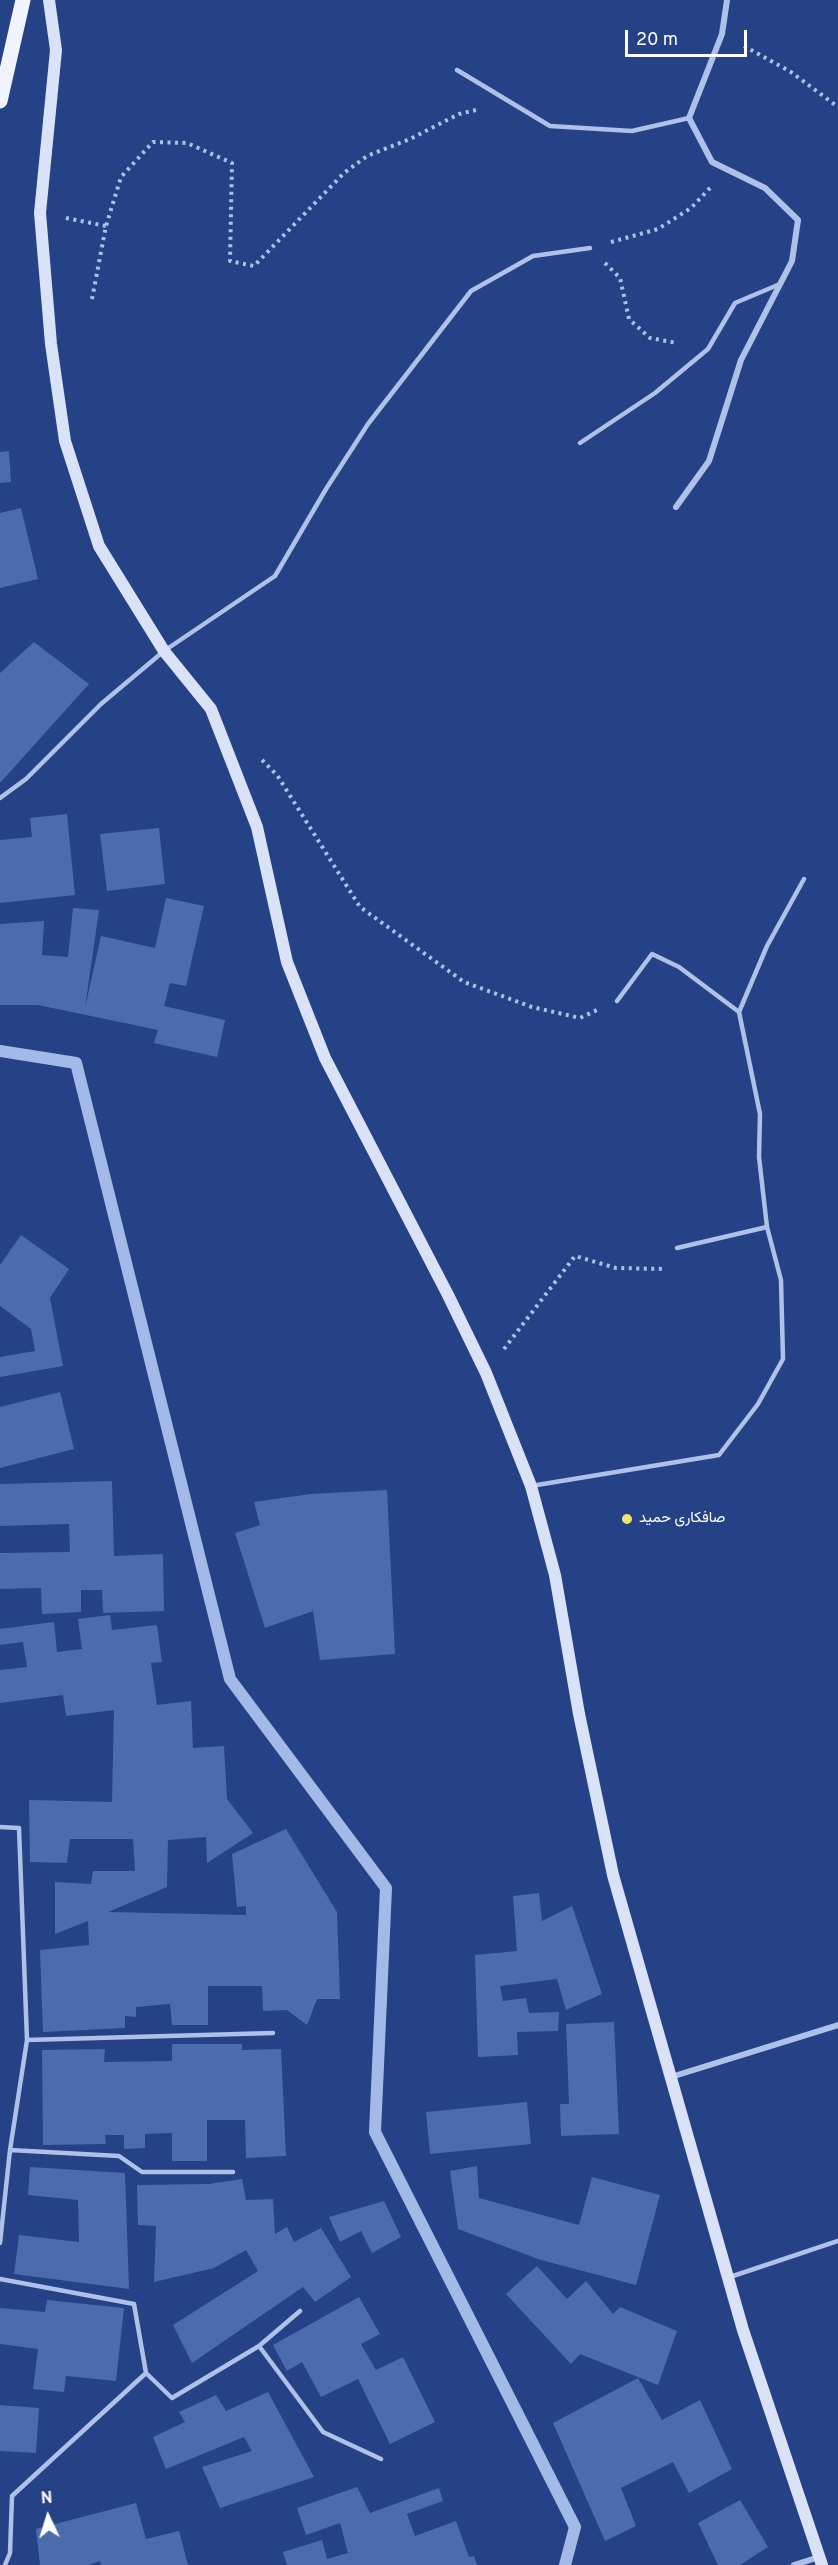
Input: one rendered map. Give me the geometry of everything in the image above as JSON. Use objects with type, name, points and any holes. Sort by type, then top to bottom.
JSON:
[{"type":"main road","points":[[0,101],[2,81],[23,0]]},
{"type":"main road","points":[[49,0],[56,50],[40,213],[51,344],[65,441],[99,546],[164,651],[211,709],[257,827],[287,962],[325,1058],[486,1373],[531,1486],[555,1575],[579,1714],[614,1875],[728,2278],[821,2561]]},
{"type":"street","points":[[676,507],[709,461],[741,360],[792,261],[798,220],[765,188],[712,162],[689,118],[722,34],[727,0]]},
{"type":"street","points":[[670,2077],[838,2025]]},
{"type":"street","points":[[794,2565],[821,2561]]},
{"type":"lane","points":[[457,70],[549,126],[632,130],[689,118]]},
{"type":"lane","points":[[0,798],[26,779],[101,704],[164,651],[275,576],[326,489],[368,424],[471,291],[533,256],[590,248]]},
{"type":"lane","points":[[580,443],[655,393],[708,349],[735,303],[780,284]]},
{"type":"lane","points":[[531,1486],[719,1455],[758,1404],[783,1359],[781,1280],[767,1227],[759,1157],[760,1114],[739,1012],[767,946],[804,879]]},
{"type":"lane","points":[[617,1001],[652,954],[679,967],[739,1012]]},
{"type":"lane","points":[[677,1248],[767,1227]]},
{"type":"lane","points":[[0,1827],[19,1828],[27,2040],[10,2151],[0,2243]]},
{"type":"lane","points":[[27,2040],[273,2033]]},
{"type":"lane","points":[[10,2151],[119,2156],[142,2172],[233,2172]]},
{"type":"lane","points":[[728,2278],[838,2241]]},
{"type":"lane","points":[[0,2279],[134,2304],[146,2373],[172,2398],[259,2346],[300,2311]]},
{"type":"lane","points":[[259,2346],[323,2432],[381,2459]]},
{"type":"lane","points":[[5,2565],[10,2553],[12,2496],[146,2373]]},
{"type":"path","points":[[722,34],[791,72],[838,107]]},
{"type":"path","points":[[92,299],[106,226],[121,177],[153,142],[187,143],[232,162],[230,261],[254,266],[344,173],[367,156],[410,139],[459,114],[512,103]]},
{"type":"path","points":[[708,349],[650,338],[630,319],[620,278],[590,248],[658,229],[691,208],[727,170]]},
{"type":"path","points":[[40,213],[106,226]]},
{"type":"path","points":[[261,759],[277,775],[360,907],[464,982],[532,1007],[580,1018],[617,1001]]},
{"type":"path","points":[[486,1373],[575,1256],[616,1268],[667,1269],[677,1248]]},
{"type":"building","points":[[9,451],[11,482],[0,483],[0,452]]},
{"type":"building","points":[[21,508],[38,579],[0,588],[0,513]]},
{"type":"building","points":[[34,642],[89,684],[0,783],[0,673]]},
{"type":"building","points":[[67,814],[75,895],[0,903],[0,840],[32,837],[30,818]]},
{"type":"building","points":[[159,828],[165,884],[107,891],[100,834]]},
{"type":"building","points":[[166,898],[204,906],[186,986],[170,983],[164,1006],[225,1020],[217,1057],[154,1043],[158,1030],[38,1005],[0,1005],[0,924],[44,921],[42,955],[68,957],[73,908],[99,910],[85,1008],[101,936],[155,948]]},
{"type":"building","points":[[21,1235],[69,1269],[50,1298],[63,1366],[0,1377],[0,1357],[35,1351],[31,1329],[0,1306],[0,1265]]},
{"type":"building","points":[[60,1392],[74,1449],[0,1468],[0,1407]]},
{"type":"building","points":[[112,1481],[114,1556],[163,1554],[164,1611],[103,1613],[102,1590],[81,1590],[81,1612],[42,1614],[41,1588],[0,1589],[0,1553],[70,1552],[69,1524],[0,1526],[0,1484]]},
{"type":"building","points":[[387,1490],[395,1654],[320,1660],[313,1611],[265,1628],[235,1533],[260,1525],[254,1502],[310,1494]]},
{"type":"building","points":[[110,1615],[112,1630],[157,1625],[162,1662],[151,1663],[157,1705],[191,1701],[193,1748],[224,1746],[227,1799],[253,1833],[207,1863],[206,1837],[168,1840],[167,1887],[108,1912],[246,1915],[246,1906],[237,1907],[232,1854],[286,1829],[337,1912],[340,1999],[317,1999],[307,2025],[287,2010],[263,2011],[262,1986],[208,1986],[208,2025],[172,2025],[170,2004],[136,2007],[136,2017],[125,2016],[125,2028],[43,2032],[40,1950],[89,1945],[88,1921],[55,1934],[55,1882],[91,1884],[93,1871],[135,1871],[133,1839],[70,1839],[67,1863],[30,1862],[29,1800],[112,1802],[114,1710],[66,1716],[63,1695],[0,1703],[0,1670],[27,1667],[23,1642],[0,1645],[0,1629],[54,1622],[57,1652],[82,1649],[78,1619]]},
{"type":"building","points":[[539,1893],[542,1921],[572,1906],[602,1994],[566,2010],[557,1979],[500,1986],[503,2001],[526,1998],[529,2013],[559,2012],[558,2031],[517,2032],[518,2055],[478,2057],[475,1955],[517,1951],[513,1896]]},
{"type":"building","points":[[614,2022],[619,2134],[561,2136],[560,2104],[569,2104],[566,2024]]},
{"type":"building","points":[[172,2044],[242,2044],[242,2050],[281,2049],[286,2156],[246,2158],[245,2120],[207,2120],[207,2161],[172,2161],[172,2133],[145,2134],[145,2148],[124,2149],[124,2135],[105,2135],[106,2144],[43,2145],[42,2050],[105,2049],[104,2062],[172,2061]]},
{"type":"building","points":[[527,2102],[531,2144],[430,2154],[426,2112]]},
{"type":"building","points":[[477,2166],[479,2198],[579,2225],[592,2177],[660,2195],[636,2285],[541,2260],[458,2229],[450,2171]]},
{"type":"building","points":[[30,2167],[125,2173],[129,2289],[14,2274],[19,2235],[79,2242],[78,2200],[28,2195]]},
{"type":"building","points":[[242,2179],[246,2200],[273,2199],[275,2234],[287,2227],[294,2242],[321,2228],[351,2277],[315,2302],[303,2287],[192,2363],[173,2325],[258,2271],[246,2250],[214,2268],[154,2282],[156,2226],[138,2225],[137,2185],[208,2184]]},
{"type":"building","points":[[384,2201],[401,2237],[372,2253],[361,2231],[340,2242],[329,2217]]},
{"type":"building","points":[[537,2266],[567,2299],[586,2281],[613,2314],[620,2307],[677,2331],[658,2385],[580,2354],[571,2364],[506,2294]]},
{"type":"building","points":[[359,2297],[380,2334],[361,2344],[376,2370],[403,2357],[435,2422],[390,2444],[358,2379],[321,2397],[302,2362],[287,2371],[273,2345]]},
{"type":"building","points":[[47,2300],[124,2308],[116,2381],[66,2376],[64,2392],[33,2389],[38,2349],[0,2344],[0,2308],[45,2312]]},
{"type":"building","points":[[638,2378],[662,2420],[700,2400],[732,2469],[689,2493],[673,2462],[621,2488],[636,2526],[605,2541],[553,2423]]},
{"type":"building","points":[[268,2392],[314,2477],[220,2508],[202,2467],[252,2451],[244,2437],[166,2469],[153,2437],[185,2422],[179,2412],[216,2395],[226,2411]]},
{"type":"building","points":[[0,2405],[39,2408],[36,2453],[0,2451]]},
{"type":"building","points":[[357,2487],[370,2513],[439,2488],[443,2501],[407,2514],[415,2536],[456,2521],[469,2557],[474,2556],[477,2565],[287,2565],[283,2552],[322,2540],[327,2559],[348,2553],[340,2523],[306,2535],[297,2508]]},
{"type":"building","points":[[740,2500],[768,2547],[740,2565],[718,2565],[698,2523]]},
{"type":"building","points":[[136,2503],[146,2539],[179,2531],[188,2565],[101,2565],[100,2561],[88,2565],[40,2565],[36,2529]]},
{"type":"waterway","points":[[0,1051],[76,1063],[230,1679],[386,1888],[375,2132],[575,2527],[565,2565]]},
{"type":"place","name":"صافکاری حمید","points":[[627,1519]]}]
